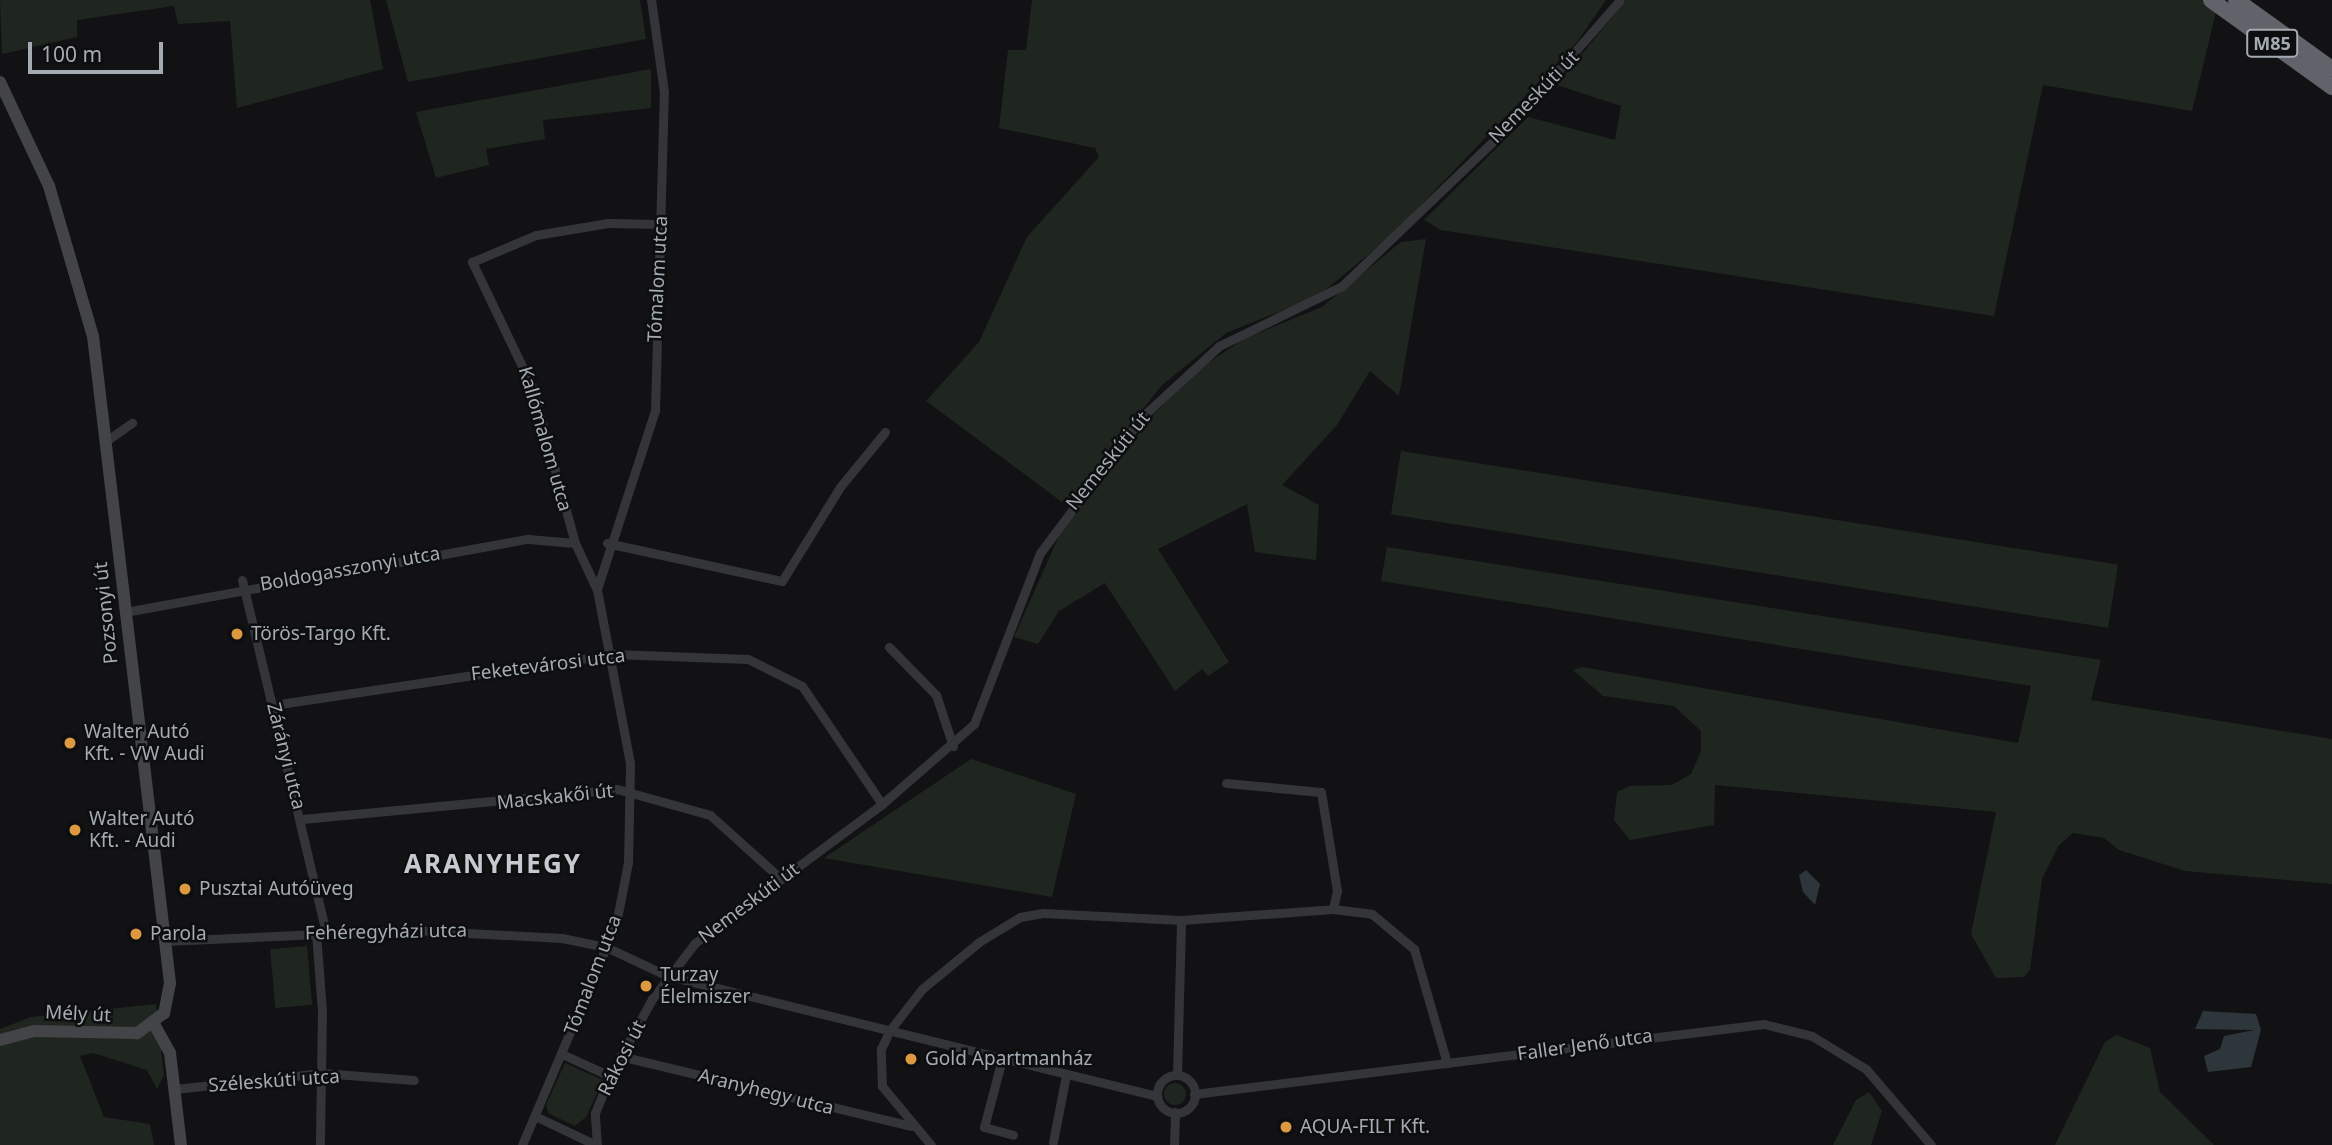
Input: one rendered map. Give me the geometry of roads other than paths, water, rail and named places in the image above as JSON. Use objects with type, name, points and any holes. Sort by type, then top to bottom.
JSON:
[{"type":"highway","name":"M85","points":[[2211,0],[2332,87]]},
{"type":"highway","name":"M85","points":[[2235,0],[2332,69]]},
{"type":"main road","name":"Pozsonyi út","points":[[0,82],[39,161],[79,280],[106,441],[170,996],[154,1024]]},
{"type":"main road","name":"Mély út","points":[[0,1040],[34,1031],[128,1035],[154,1024]]},
{"type":"main road","points":[[154,1024],[167,1041],[176,1089],[181,1145]]},
{"type":"street","name":"Tómalom utca","points":[[597,590],[607,543],[655,411],[654,298],[662,224],[664,92],[651,0]]},
{"type":"street","name":"Nemeskúti út","points":[[668,976],[721,919],[882,804],[953,746],[986,703],[1012,614],[1040,553],[1143,416],[1219,345],[1342,286],[1515,120],[1620,0]]},
{"type":"street","name":"Kallómalom utca","points":[[575,543],[532,387],[472,262],[536,235],[608,223],[662,224]]},
{"type":"street","points":[[106,441],[132,423]]},
{"type":"street","points":[[607,543],[771,582],[782,582],[840,487],[885,432]]},
{"type":"street","name":"Boldogasszonyi utca","points":[[125,612],[244,584],[547,537],[575,543]]},
{"type":"street","name":"Tómalom utca","points":[[522,1145],[606,947],[628,862],[630,792],[613,654],[597,590],[575,543]]},
{"type":"street","name":"Zárányi utca","points":[[244,584],[302,820],[321,933],[320,1145]]},
{"type":"street","points":[[888,648],[936,695],[953,746]]},
{"type":"street","name":"Feketevárosi utca","points":[[273,705],[613,654],[740,658],[785,676],[802,687],[882,804]]},
{"type":"street","points":[[1226,783],[1321,792],[1337,891],[1333,909]]},
{"type":"street","name":"Macskakői út","points":[[302,820],[630,792],[710,815],[780,878]]},
{"type":"street","points":[[931,1145],[912,1126],[882,1086],[881,1049],[890,1030],[950,964],[1020,917],[1181,920],[1333,909],[1372,914],[1408,941],[1447,1063]]},
{"type":"street","points":[[1175,1112],[1191,1105],[1194,1094],[1177,1075],[1181,920]]},
{"type":"street","name":"Fehéregyházi utca","points":[[164,941],[321,933],[501,931],[606,947],[668,976],[890,1030]]},
{"type":"street","name":"Rákosi út","points":[[596,1145],[596,1113],[610,1076],[668,976]]},
{"type":"street","name":"Faller Jenő utca","points":[[1194,1094],[1746,1024],[1794,1028],[1882,1080],[1931,1145]]},
{"type":"street","points":[[890,1030],[1157,1096],[1175,1112]]},
{"type":"street","points":[[562,1054],[610,1076]]},
{"type":"street","name":"Aranyhegy utca","points":[[620,1056],[912,1126]]},
{"type":"street","points":[[1002,1059],[984,1127],[1013,1135]]},
{"type":"street","name":"Széleskúti utca","points":[[176,1089],[322,1073],[414,1080]]},
{"type":"street","points":[[1053,1142],[1066,1075]]},
{"type":"street","points":[[1157,1096],[1162,1081],[1177,1075]]},
{"type":"street","points":[[1174,1145],[1175,1112]]},
{"type":"street","points":[[535,1116],[596,1145]]},
{"type":"place","name":"Törös-Targo Kft.","points":[[237,634]]},
{"type":"place","name":"Walter Autó Kft. - VW Audi","points":[[70,743]]},
{"type":"place","name":"Walter Autó Kft. - Audi","points":[[75,830]]},
{"type":"place","name":"Pusztai Autóüveg","points":[[185,889]]},
{"type":"place","name":"Parola","points":[[136,934]]},
{"type":"place","name":"Turzay Élelmiszer","points":[[646,986]]},
{"type":"place","name":"Gold Apartmanház","points":[[911,1059]]},
{"type":"place","name":"AQUA-FILT Kft.","points":[[1286,1127]]},
{"type":"district","name":"ARANYHEGY","points":[[493,864]]}]
